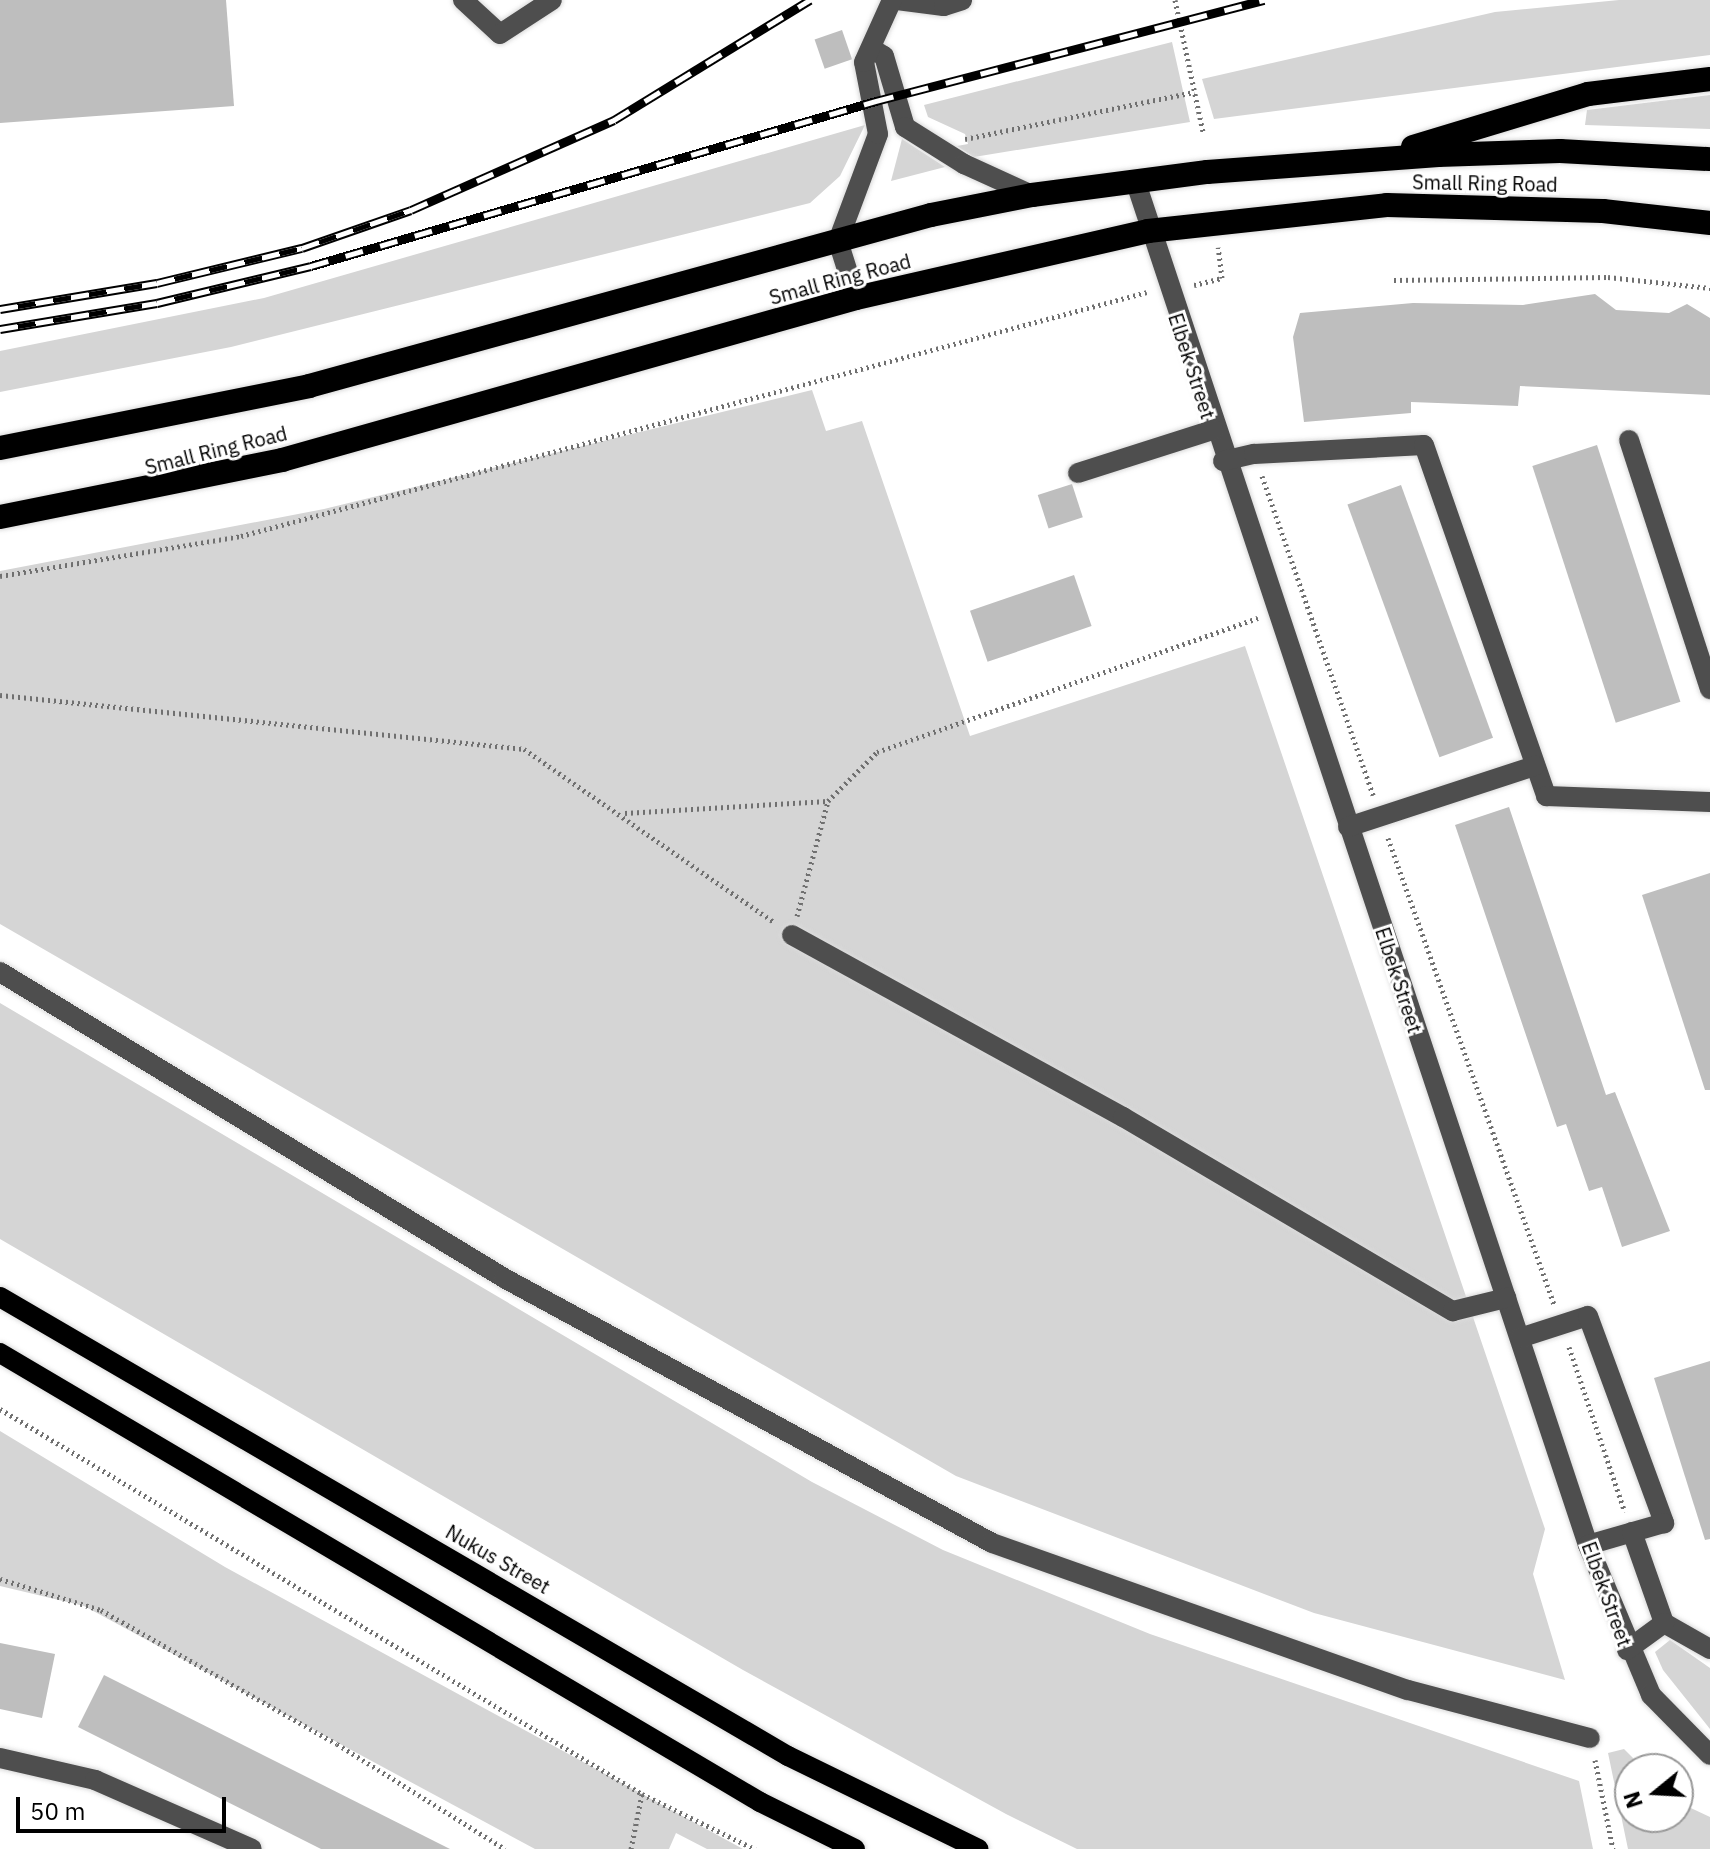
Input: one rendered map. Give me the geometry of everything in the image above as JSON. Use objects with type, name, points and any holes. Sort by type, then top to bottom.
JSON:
[{"type":"highway","points":[[1378,158],[1588,94],[1710,79]]},
{"type":"highway","name":"Small Ring Road","points":[[0,448],[309,386],[838,241],[1032,195],[1135,180],[1378,158],[1560,151],[1710,159]]},
{"type":"highway","name":"Small Ring Road","points":[[0,517],[282,460],[856,298],[1148,231],[1387,205],[1589,210],[1710,223]]},
{"type":"main road","name":"Nukus Street","points":[[0,1297],[788,1756],[979,1849]]},
{"type":"main road","points":[[0,1353],[760,1802],[855,1849]]},
{"type":"street","points":[[463,0],[500,34],[552,0]]},
{"type":"street","points":[[856,298],[838,241],[878,134],[864,62],[895,0],[944,6],[962,0]]},
{"type":"street","points":[[871,48],[884,56],[905,127],[964,164],[1032,195]]},
{"type":"street","name":"Elbek Street","points":[[1135,180],[1148,231],[1223,461],[1588,1545],[1627,1650],[1666,1716],[1710,1755]]},
{"type":"street","points":[[1078,473],[1213,430]]},
{"type":"street","points":[[1629,440],[1710,689]]},
{"type":"street","points":[[1223,461],[1254,454],[1424,445],[1546,796],[1709,805]]},
{"type":"street","points":[[1348,827],[1535,766]]},
{"type":"street","points":[[792,935],[1123,1117],[1453,1311],[1506,1298]]},
{"type":"street","points":[[0,972],[504,1278],[992,1543],[1408,1690],[1590,1738]]},
{"type":"street","points":[[1520,1338],[1588,1316],[1664,1523],[1588,1545]]},
{"type":"street","points":[[1632,1532],[1664,1623],[1710,1649]]},
{"type":"street","points":[[1627,1650],[1664,1623]]},
{"type":"street","points":[[0,1758],[95,1780],[222,1842],[252,1849]]},
{"type":"path","points":[[1175,0],[1203,132]]},
{"type":"path","points":[[960,140],[1194,92]]},
{"type":"path","points":[[0,576],[241,536],[1127,294],[1195,288],[1222,278],[1218,247]]},
{"type":"path","points":[[1394,280],[1608,277],[1710,288]]},
{"type":"path","points":[[1254,454],[1562,1325],[1632,1532]]},
{"type":"path","points":[[0,695],[524,749],[625,813],[792,935],[828,801],[877,752],[1274,612]]},
{"type":"path","points":[[625,813],[828,801]]},
{"type":"path","points":[[0,1409],[642,1794],[755,1849]]},
{"type":"path","points":[[0,1579],[101,1610],[337,1744],[505,1849]]},
{"type":"path","points":[[1590,1738],[1613,1849]]},
{"type":"path","points":[[631,1849],[642,1794]]},
{"type":"shaded area","points":[[1619,0],[1710,0],[1710,55],[1214,119],[1202,79],[1495,12]]},
{"type":"shaded area","points":[[1172,42],[1190,122],[974,157],[957,146],[968,144],[965,134],[928,117],[924,105]]},
{"type":"shaded area","points":[[1710,95],[1710,129],[1585,125],[1587,110]]},
{"type":"shaded area","points":[[865,125],[840,176],[810,203],[231,347],[0,392],[0,351],[264,298]]},
{"type":"shaded area","points":[[902,139],[945,167],[891,181]]},
{"type":"shaded area","points":[[812,390],[826,431],[862,421],[970,736],[1245,646],[1545,1529],[1533,1574],[1565,1680],[1314,1613],[956,1476],[0,924],[0,571],[324,509]]},
{"type":"shaded area","points":[[0,1003],[812,1482],[943,1550],[1150,1634],[1579,1781],[1593,1849],[1077,1849],[1006,1814],[743,1670],[0,1239]]},
{"type":"shaded area","points":[[0,1431],[225,1567],[743,1849],[707,1849],[676,1833],[669,1849],[535,1849],[84,1606],[0,1586]]},
{"type":"shaded area","points":[[1670,1640],[1710,1668],[1710,1729],[1663,1670],[1655,1652]]},
{"type":"shaded area","points":[[1624,1749],[1628,1753],[1614,1753],[1614,1782],[1608,1753]]},
{"type":"shaded area","points":[[1694,1810],[1710,1817],[1710,1849],[1628,1849],[1625,1833],[1694,1833]]},
{"type":"building","points":[[0,0],[226,0],[234,106],[0,123]]},
{"type":"building","points":[[842,30],[852,59],[825,69],[815,39]]},
{"type":"building","points":[[1595,294],[1616,310],[1669,313],[1687,304],[1710,318],[1710,395],[1520,386],[1518,406],[1411,402],[1411,413],[1304,422],[1293,337],[1300,313],[1413,303],[1523,305]]},
{"type":"building","points":[[1597,445],[1680,702],[1616,723],[1532,466]]},
{"type":"building","points":[[1072,484],[1083,517],[1049,528],[1038,495]]},
{"type":"building","points":[[1401,485],[1493,738],[1439,757],[1347,504]]},
{"type":"building","points":[[1074,575],[1092,626],[988,662],[970,611]]},
{"type":"building","points":[[1509,807],[1606,1095],[1615,1092],[1670,1231],[1622,1247],[1602,1187],[1589,1191],[1566,1124],[1557,1127],[1455,825]]},
{"type":"building","points":[[1710,873],[1710,1090],[1705,1090],[1642,895]]},
{"type":"building","points":[[1710,1361],[1710,1539],[1705,1540],[1654,1378]]},
{"type":"building","points":[[0,1643],[55,1654],[42,1718],[0,1709]]},
{"type":"building","points":[[104,1675],[450,1849],[321,1849],[78,1727]]},
{"type":"railway","points":[[0,309],[157,283],[302,248],[411,210],[614,120],[810,0]]},
{"type":"railway","points":[[0,329],[157,303],[311,266],[876,101],[1264,0]]}]
